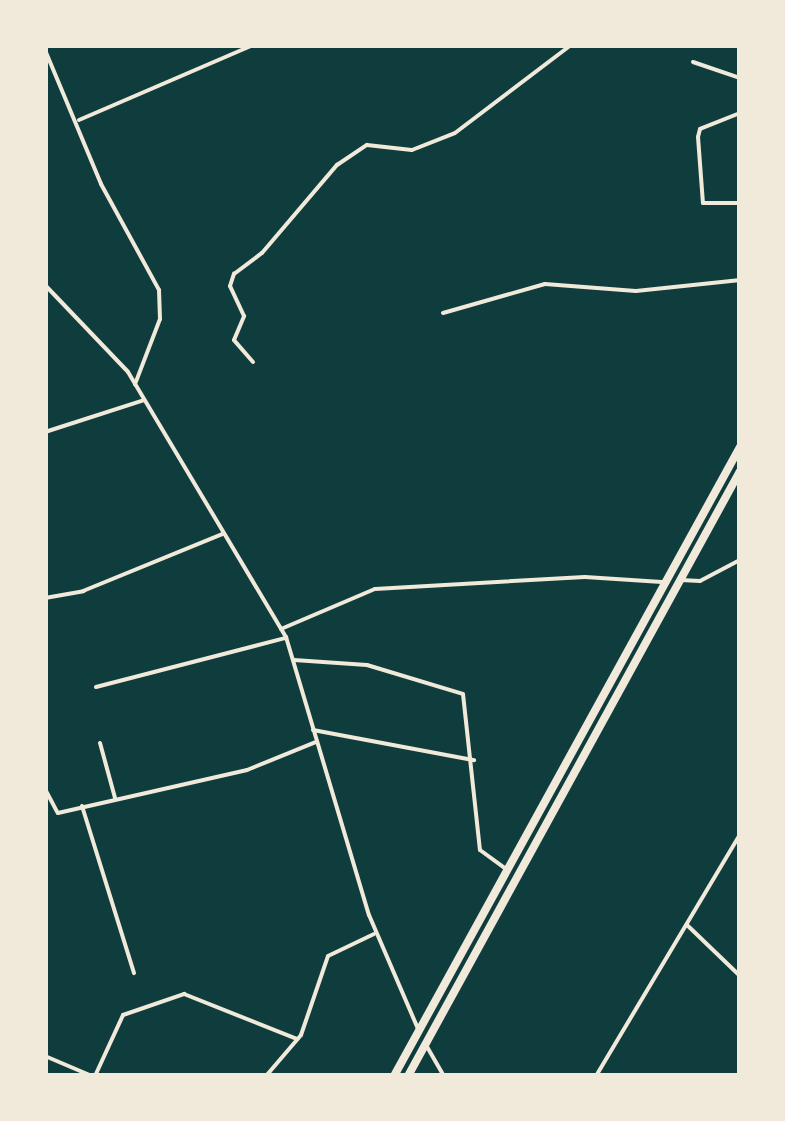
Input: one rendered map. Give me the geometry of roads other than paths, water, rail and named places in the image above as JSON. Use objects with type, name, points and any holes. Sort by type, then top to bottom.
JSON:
[{"type":"highway","points":[[394,1076],[740,447]]},
{"type":"highway","points":[[408,1076],[740,471]]},
{"type":"street","points":[[77,121],[253,45]]},
{"type":"street","points":[[253,362],[234,340],[244,316],[230,286],[234,274],[262,252],[337,165],[368,145],[412,150],[455,133],[571,45]]},
{"type":"street","points":[[45,50],[101,184],[158,290],[160,318],[135,384]]},
{"type":"street","points":[[693,62],[740,78]]},
{"type":"street","points":[[740,113],[700,129],[698,136],[703,203],[740,204]]},
{"type":"street","points":[[443,313],[545,284],[636,292],[740,280]]},
{"type":"street","points":[[45,285],[100,337],[135,384],[286,638],[376,933],[418,1029]]},
{"type":"street","points":[[45,432],[144,400]]},
{"type":"street","points":[[46,600],[83,591],[224,533]]},
{"type":"street","points":[[681,580],[700,582],[740,560]]},
{"type":"street","points":[[281,629],[334,602],[390,587],[585,577],[666,583]]},
{"type":"street","points":[[96,688],[286,638]]},
{"type":"street","points":[[294,660],[368,666],[463,694],[474,760],[480,850],[506,870]]},
{"type":"street","points":[[312,730],[474,760]]},
{"type":"street","points":[[45,789],[55,812],[247,770],[316,742]]},
{"type":"street","points":[[100,744],[115,798]]},
{"type":"street","points":[[82,806],[134,974]]},
{"type":"street","points":[[596,1076],[740,834]]},
{"type":"street","points":[[688,925],[740,976]]},
{"type":"street","points":[[266,1076],[297,1039],[328,956],[376,933]]},
{"type":"street","points":[[45,1056],[94,1076],[123,1016],[168,997],[192,996],[297,1039]]},
{"type":"street","points":[[425,1044],[444,1076]]}]
